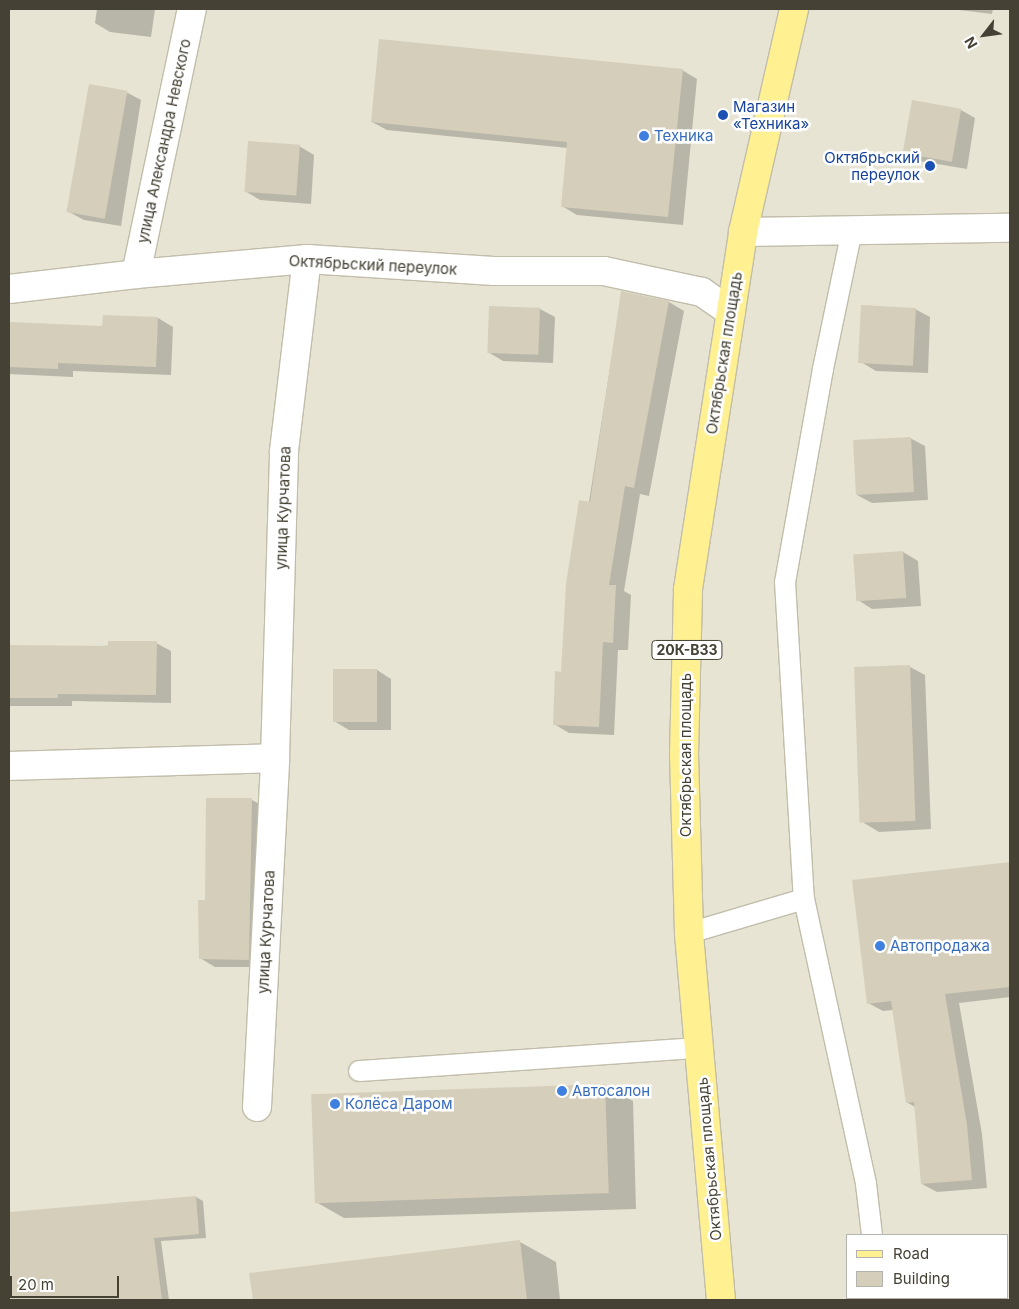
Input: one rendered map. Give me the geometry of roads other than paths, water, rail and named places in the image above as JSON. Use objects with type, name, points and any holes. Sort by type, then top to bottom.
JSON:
[{"type":"main road","name":"Октябрьская площадь","points":[[722,1300],[689,932],[684,755],[688,589],[743,232],[794,9]]},
{"type":"street","name":"улица Александра Невского","points":[[136,274],[192,9]]},
{"type":"street","points":[[743,232],[1010,228]]},
{"type":"street","name":"Октябрьский переулок","points":[[9,290],[136,274],[307,259],[494,271],[604,271],[702,292],[731,312]]},
{"type":"street","name":"улица Курчатова","points":[[257,1107],[275,758],[284,451],[307,259]]},
{"type":"street","points":[[9,766],[275,758]]},
{"type":"lane","points":[[852,230],[823,369],[786,582],[804,899],[866,1184],[872,1234]]},
{"type":"lane","points":[[689,932],[804,899]]},
{"type":"lane","points":[[359,1071],[699,1048]]},
{"type":"place","name":"Магазин «Техника»","points":[[723,115]]},
{"type":"place","name":"Техника","points":[[644,136]]},
{"type":"place","name":"Октябрьский переулок","points":[[930,166]]},
{"type":"place","name":"Автопродажа","points":[[880,946]]},
{"type":"place","name":"Автосалон","points":[[562,1091]]},
{"type":"place","name":"Колёса Даром","points":[[335,1104]]}]
